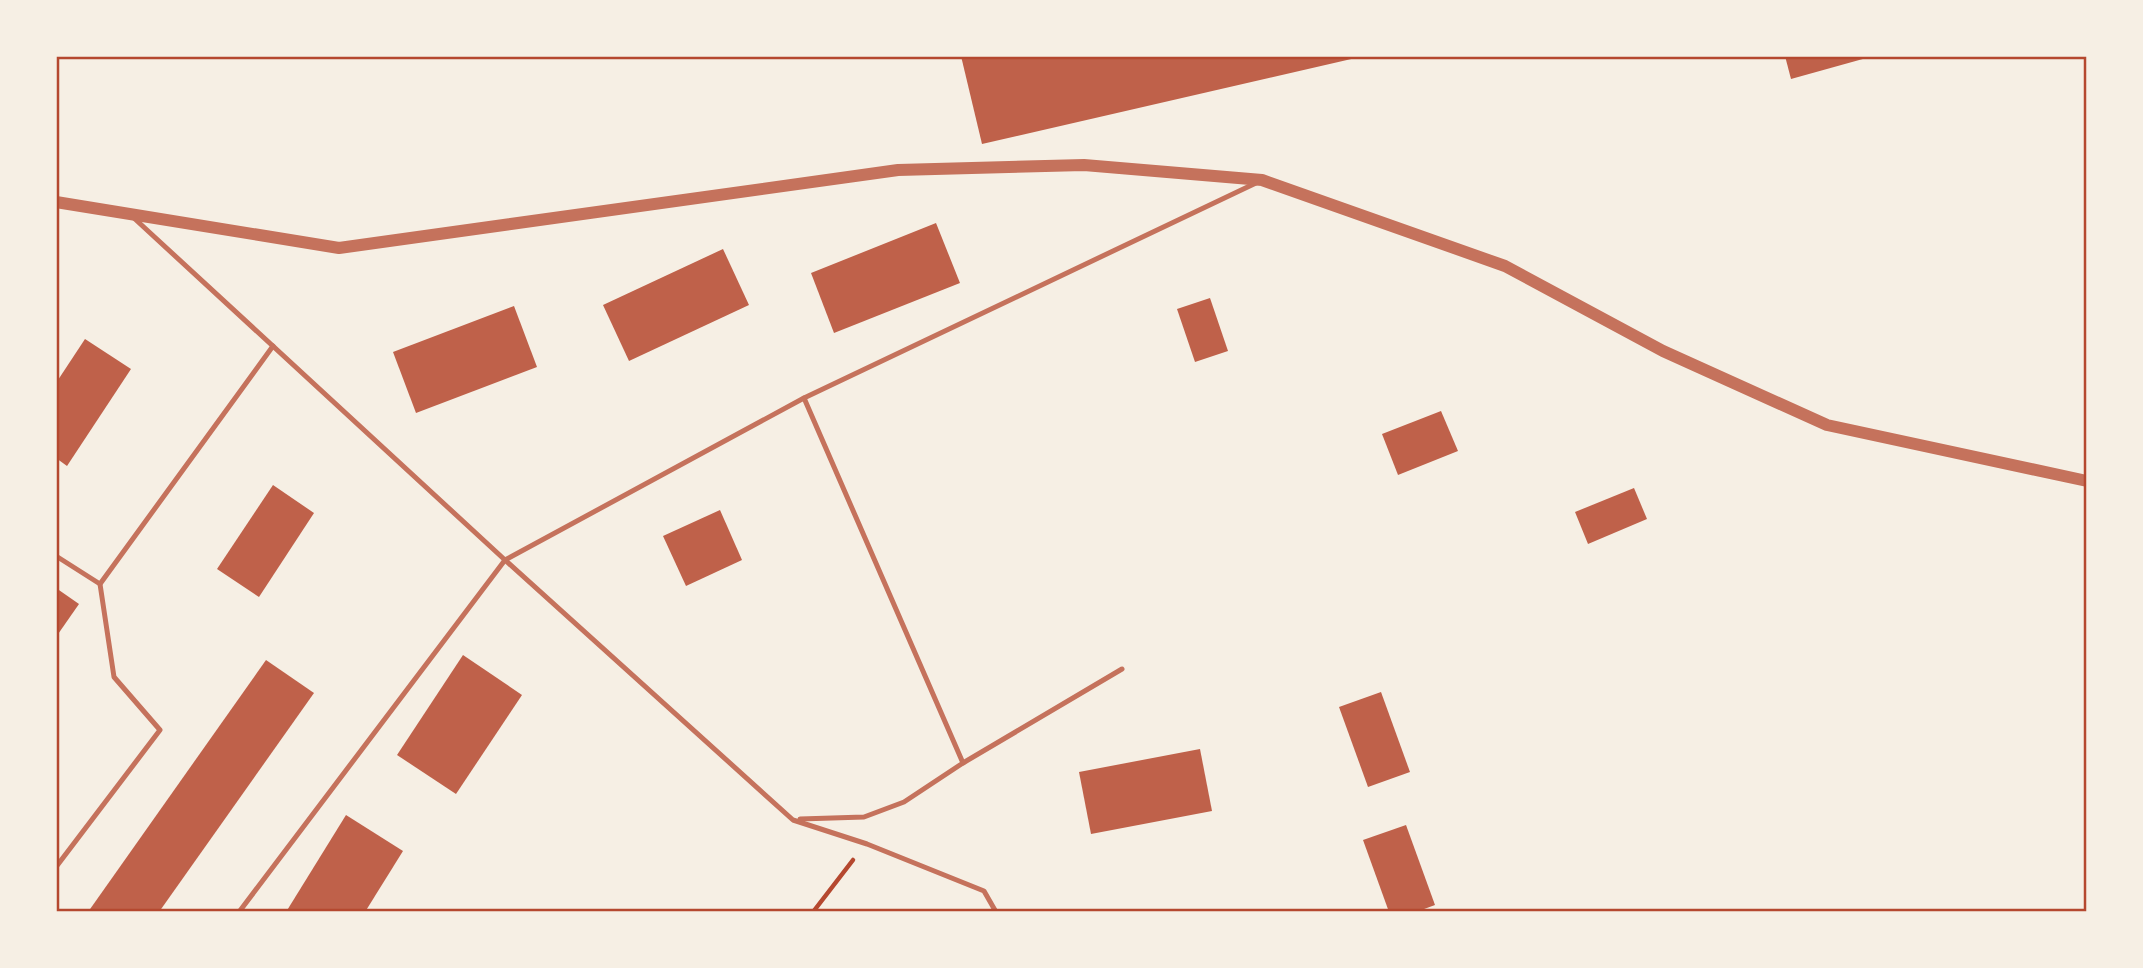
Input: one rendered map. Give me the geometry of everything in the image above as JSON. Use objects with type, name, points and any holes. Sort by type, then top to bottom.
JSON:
[{"type":"street","points":[[56,202],[340,248],[898,170],[1084,165],[1262,180],[1504,266],[1663,351],[1827,425],[2087,481]]},
{"type":"lane","points":[[239,912],[505,560],[804,398],[1262,180]]},
{"type":"lane","points":[[130,214],[505,560],[793,820],[867,844],[984,891],[996,912]]},
{"type":"lane","points":[[56,867],[160,730],[114,677],[100,584],[274,346]]},
{"type":"lane","points":[[804,398],[963,764]]},
{"type":"lane","points":[[56,556],[100,584]]},
{"type":"lane","points":[[793,820],[864,817],[904,802],[1122,669]]},
{"type":"path","points":[[813,912],[867,844]]},
{"type":"building","points":[[961,56],[1360,56],[1360,57],[982,144]]},
{"type":"building","points":[[1785,56],[1870,56],[1870,57],[1791,79]]},
{"type":"building","points":[[936,223],[960,283],[834,333],[811,273]]},
{"type":"building","points":[[723,249],[749,305],[629,361],[603,305]]},
{"type":"building","points":[[1210,298],[1228,351],[1195,362],[1177,309]]},
{"type":"building","points":[[514,306],[537,367],[416,413],[393,352]]},
{"type":"building","points":[[85,339],[131,369],[67,466],[56,458],[56,383]]},
{"type":"building","points":[[1441,411],[1458,451],[1398,475],[1382,434]]},
{"type":"building","points":[[273,485],[314,513],[259,597],[217,569]]},
{"type":"building","points":[[1634,488],[1647,519],[1588,544],[1575,512]]},
{"type":"building","points":[[720,510],[742,560],[686,586],[663,536]]},
{"type":"building","points":[[56,588],[79,604],[56,637]]},
{"type":"building","points":[[463,655],[522,695],[456,794],[397,755]]},
{"type":"building","points":[[266,660],[314,693],[159,912],[88,912]]},
{"type":"building","points":[[1381,692],[1410,772],[1368,787],[1339,707]]},
{"type":"building","points":[[1200,749],[1212,811],[1091,834],[1079,772]]},
{"type":"building","points":[[346,815],[403,851],[365,912],[286,912]]},
{"type":"building","points":[[1406,825],[1435,905],[1416,912],[1389,912],[1363,840]]}]
